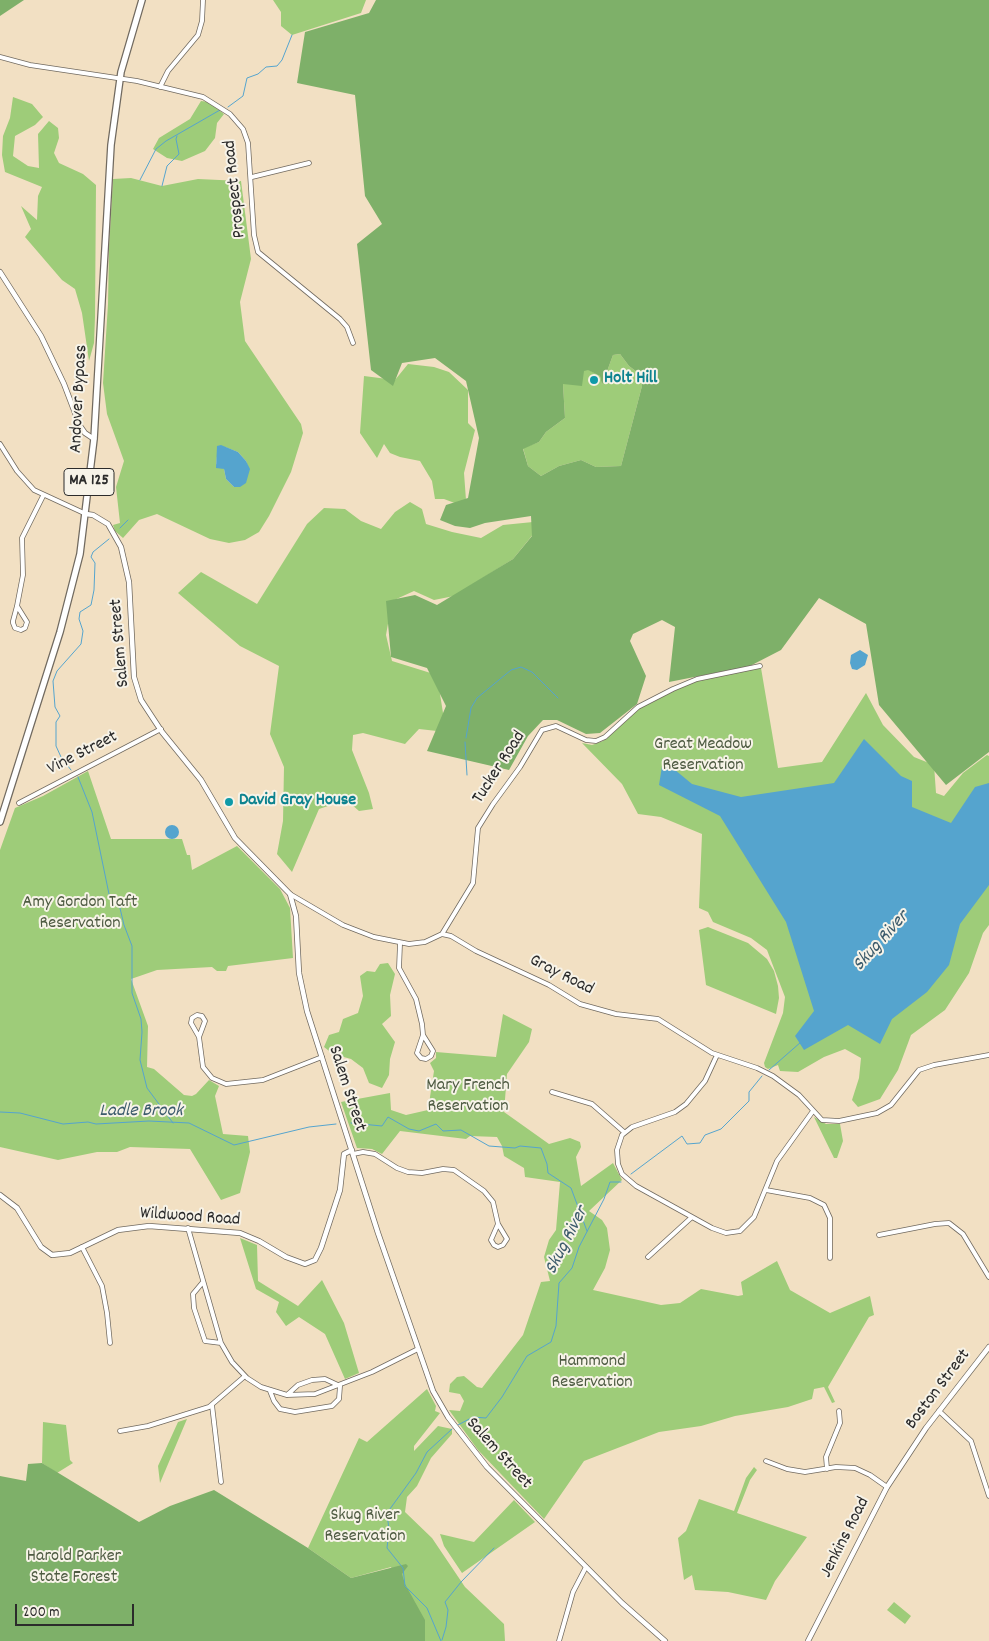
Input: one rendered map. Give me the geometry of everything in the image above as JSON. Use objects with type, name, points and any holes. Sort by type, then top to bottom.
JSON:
[{"type":"main road","name":"Andover Bypass","points":[[0,822],[60,632],[80,554],[94,439],[110,161],[120,79],[133,26],[142,0]]},
{"type":"street","points":[[160,87],[168,71],[198,35],[202,22],[203,0]]},
{"type":"street","name":"Prospect Road","points":[[0,57],[30,65],[120,79],[208,98],[235,118],[246,136],[252,177],[254,235],[258,252],[340,319],[347,326],[353,343]]},
{"type":"street","points":[[252,177],[309,163]]},
{"type":"street","points":[[0,272],[41,336],[64,384],[80,426],[85,434],[94,439]]},
{"type":"street","points":[[0,444],[26,483],[43,496],[86,514]]},
{"type":"street","points":[[16,606],[27,622],[26,628],[21,630],[15,628],[13,624],[16,606],[23,575],[22,538],[43,496]]},
{"type":"street","name":"Salem Street","points":[[86,514],[93,515],[108,524],[121,547],[129,582],[134,677],[141,700],[160,730],[201,780],[235,838],[290,894],[296,916],[301,990],[418,1349],[436,1396],[466,1442],[487,1467],[633,1614],[665,1641]]},
{"type":"street","name":"Tucker Road","points":[[442,934],[473,883],[478,828],[492,804],[520,767],[542,730],[556,726],[586,740],[596,741],[605,737],[638,707],[666,692],[697,679],[760,666]]},
{"type":"street","name":"Vine Street","points":[[19,803],[160,730]]},
{"type":"street","points":[[290,894],[343,925],[400,944],[416,944],[442,934]]},
{"type":"street","name":"Gray Road","points":[[442,934],[457,938],[476,951],[511,966],[580,1004],[616,1014],[650,1017],[665,1022],[677,1032],[717,1055],[758,1068],[773,1076],[799,1095],[822,1120],[840,1121],[864,1117],[885,1110],[913,1075],[926,1067],[989,1055]]},
{"type":"street","points":[[400,944],[399,968],[416,999],[423,1035],[433,1052],[426,1059],[420,1057],[417,1052],[423,1035]]},
{"type":"street","points":[[199,1037],[205,1022],[204,1017],[198,1015],[193,1017],[191,1023],[199,1037],[204,1069],[212,1078],[226,1084],[263,1080],[322,1057]]},
{"type":"street","points":[[717,1055],[706,1080],[686,1104],[675,1112],[624,1132],[617,1150],[618,1164],[622,1174],[636,1186],[692,1217],[726,1233],[740,1231],[754,1217],[777,1162],[813,1111]]},
{"type":"street","points":[[552,1092],[592,1104],[624,1132]]},
{"type":"street","points":[[353,1152],[375,1154],[396,1168],[408,1172],[422,1173],[443,1169],[454,1170],[487,1194],[496,1209],[498,1224],[507,1240],[503,1246],[498,1247],[492,1244],[490,1238],[498,1224]]},
{"type":"street","name":"Wildwood Road","points":[[0,1196],[17,1208],[40,1247],[48,1253],[60,1255],[113,1232],[128,1228],[188,1228],[240,1233],[259,1241],[295,1262],[305,1264],[313,1262],[321,1248],[336,1202],[344,1154],[353,1152]]},
{"type":"street","points":[[766,1190],[810,1198],[824,1204],[830,1218],[830,1258]]},
{"type":"street","points":[[648,1257],[692,1217]]},
{"type":"street","points":[[879,1235],[949,1223],[964,1234],[989,1277]]},
{"type":"street","points":[[188,1228],[221,1343],[232,1362],[245,1376],[270,1391],[287,1395],[315,1394],[340,1386],[418,1349]]},
{"type":"street","points":[[82,1247],[102,1286],[108,1313],[110,1343]]},
{"type":"street","points":[[203,1282],[193,1294],[194,1308],[203,1338],[211,1343],[221,1343]]},
{"type":"street","name":"Boston Street","points":[[912,1450],[938,1411],[989,1347]]},
{"type":"street","points":[[120,1431],[168,1420],[212,1404],[245,1376]]},
{"type":"street","points":[[287,1395],[298,1385],[312,1380],[326,1379],[340,1386]]},
{"type":"street","points":[[270,1391],[274,1401],[280,1408],[295,1412],[332,1406],[339,1399],[340,1386]]},
{"type":"street","points":[[212,1404],[221,1482]]},
{"type":"street","points":[[827,1469],[826,1457],[840,1423],[839,1411]]},
{"type":"street","points":[[938,1411],[971,1441],[989,1496]]},
{"type":"street","name":"Jenkins Road","points":[[808,1641],[887,1487],[912,1450]]},
{"type":"street","points":[[766,1461],[800,1472],[841,1467],[856,1468],[887,1487]]},
{"type":"street","points":[[560,1641],[573,1592],[586,1567]]},
{"type":"green space","points":[[0,0],[24,0],[0,16]]},
{"type":"green space","points":[[273,0],[366,0],[361,13],[292,35],[281,26],[281,12]]},
{"type":"green space","points":[[376,0],[989,0],[989,752],[946,785],[879,705],[866,624],[819,598],[781,650],[750,666],[669,682],[675,627],[662,620],[633,634],[630,641],[646,676],[637,704],[600,733],[586,734],[557,720],[543,720],[528,736],[509,770],[427,751],[446,706],[427,668],[391,657],[386,601],[415,595],[437,605],[513,559],[532,536],[531,516],[485,523],[470,528],[455,526],[440,520],[446,505],[468,498],[479,438],[466,381],[435,358],[402,363],[393,386],[371,370],[357,244],[382,224],[365,196],[355,95],[297,83],[305,32],[369,13]],"holes":[[[620,354],[629,366],[641,375],[642,386],[621,466],[596,467],[581,460],[559,466],[541,476],[528,466],[523,449],[539,442],[546,432],[565,418],[563,384],[582,386],[584,371],[588,370],[600,376],[602,385],[613,355]]]},
{"type":"green space","points":[[13,97],[32,104],[43,117],[35,125],[15,136],[13,156],[28,166],[39,168],[38,134],[49,121],[58,128],[59,138],[54,153],[59,163],[83,174],[96,185],[94,343],[89,361],[82,313],[75,289],[62,280],[25,237],[31,229],[21,206],[37,220],[38,196],[42,187],[5,172],[2,155],[3,136],[10,118]]},
{"type":"green space","points":[[201,101],[209,102],[224,114],[217,123],[215,138],[205,151],[182,161],[167,158],[153,149],[159,138],[190,119]]},
{"type":"green space","points":[[131,178],[162,186],[198,179],[241,181],[251,259],[240,302],[245,341],[301,424],[303,433],[291,472],[269,516],[259,532],[245,540],[229,543],[210,539],[157,514],[139,520],[123,538],[115,531],[113,525],[120,523],[116,487],[124,461],[107,414],[103,383],[113,179]],"holes":[[[225,447],[238,452],[246,461],[248,467],[234,487],[226,479],[224,469],[216,464],[217,456]]]},
{"type":"green space","points":[[620,354],[629,366],[641,375],[642,386],[621,466],[596,467],[581,460],[559,466],[541,476],[528,466],[523,448],[539,442],[546,432],[565,418],[563,384],[584,370],[589,370],[600,376],[602,385],[613,355]]},
{"type":"green space","points":[[408,364],[434,367],[449,372],[468,390],[468,423],[475,430],[464,473],[466,500],[460,505],[444,499],[435,499],[432,481],[420,461],[390,453],[384,444],[377,458],[360,433],[364,376],[395,380]]},
{"type":"green space","points":[[410,502],[422,509],[426,524],[452,532],[481,538],[503,525],[533,522],[535,532],[513,559],[454,596],[434,600],[414,591],[392,601],[386,635],[392,661],[437,675],[446,732],[419,729],[405,744],[363,733],[353,735],[352,750],[369,793],[373,809],[359,811],[351,804],[340,802],[319,809],[292,872],[277,854],[283,821],[284,767],[270,734],[279,666],[240,646],[178,593],[201,572],[257,604],[307,524],[324,508],[345,509],[361,521],[381,529],[395,512]]},
{"type":"green space","name":"Great Meadow Reservation","points":[[761,668],[778,768],[822,762],[866,693],[883,725],[914,757],[934,765],[936,793],[944,796],[963,773],[987,755],[989,756],[989,925],[983,933],[969,973],[945,1010],[911,1035],[898,1070],[880,1099],[858,1107],[852,1100],[859,1078],[861,1058],[845,1049],[824,1057],[798,1072],[780,1071],[778,1065],[768,1069],[765,1067],[764,1063],[783,1013],[785,997],[767,950],[751,938],[713,922],[708,912],[699,908],[702,834],[661,817],[638,814],[622,784],[582,743],[592,745],[603,741],[637,710],[665,694],[702,679]]},
{"type":"green space","name":"Amy Gordon Taft Reservation","points":[[88,771],[111,839],[182,839],[187,855],[190,855],[192,870],[237,846],[280,889],[290,908],[293,958],[228,966],[226,971],[217,971],[212,967],[157,970],[131,979],[148,1026],[147,1067],[154,1069],[184,1095],[192,1096],[196,1094],[209,1080],[219,1086],[215,1096],[223,1134],[248,1136],[250,1152],[240,1193],[221,1200],[190,1149],[130,1147],[117,1152],[97,1152],[58,1160],[0,1147],[0,850],[15,808],[43,796]]},
{"type":"green space","points":[[708,927],[748,943],[767,959],[774,971],[778,986],[779,998],[776,1014],[706,985],[699,930]]},
{"type":"green space","points":[[388,963],[395,974],[390,995],[391,1016],[382,1024],[395,1042],[390,1059],[389,1075],[382,1088],[369,1083],[363,1068],[351,1059],[333,1054],[324,1047],[329,1035],[339,1032],[343,1019],[358,1013],[363,996],[360,976],[367,971],[375,972],[380,964]]},
{"type":"green space","name":"Hammond Reservation","points":[[503,1014],[532,1029],[529,1042],[507,1074],[504,1112],[549,1144],[570,1138],[580,1142],[581,1147],[576,1157],[581,1186],[613,1163],[622,1180],[589,1211],[602,1220],[607,1228],[610,1250],[605,1268],[593,1290],[661,1305],[680,1303],[701,1289],[738,1296],[743,1295],[741,1282],[777,1261],[790,1290],[830,1313],[870,1296],[874,1315],[869,1317],[828,1387],[835,1402],[832,1403],[824,1387],[814,1389],[812,1399],[788,1407],[735,1416],[701,1426],[659,1432],[584,1461],[544,1519],[478,1450],[449,1410],[460,1411],[464,1401],[460,1394],[449,1392],[450,1384],[457,1377],[464,1376],[477,1387],[482,1388],[523,1335],[541,1282],[550,1281],[544,1257],[549,1240],[556,1230],[560,1182],[525,1177],[524,1168],[504,1156],[502,1146],[497,1137],[470,1136],[466,1139],[400,1131],[382,1154],[372,1149],[357,1148],[341,1102],[390,1093],[391,1110],[406,1115],[428,1110],[434,1071],[430,1063],[436,1058],[436,1052],[496,1057]]},
{"type":"green space","points":[[814,1117],[826,1124],[840,1124],[843,1141],[837,1158],[834,1158]]},
{"type":"green space","points":[[240,1238],[257,1245],[258,1281],[298,1306],[322,1280],[344,1323],[359,1373],[345,1379],[325,1334],[299,1317],[286,1326],[276,1312],[279,1302],[256,1289]]},
{"type":"green space","name":"Skug River Reservation","points":[[427,1389],[436,1406],[435,1411],[440,1413],[414,1446],[414,1451],[438,1426],[452,1429],[452,1434],[431,1458],[417,1486],[407,1497],[405,1512],[432,1538],[465,1587],[504,1624],[505,1641],[422,1641],[391,1567],[351,1578],[308,1548],[359,1438],[367,1442]]},
{"type":"green space","points":[[187,1419],[160,1483],[158,1466],[178,1422]]},
{"type":"green space","points":[[43,1422],[66,1425],[70,1460],[73,1463],[57,1473],[42,1463]]},
{"type":"green space","name":"Harold Parker State Forest","points":[[42,1463],[139,1522],[170,1506],[214,1490],[308,1548],[351,1578],[406,1564],[408,1566],[402,1574],[405,1584],[425,1620],[425,1641],[0,1641],[0,1476],[26,1481],[28,1464]]},
{"type":"green space","points":[[754,1467],[757,1470],[750,1480],[737,1513],[807,1537],[775,1581],[766,1600],[728,1592],[695,1590],[692,1575],[684,1580],[678,1538],[686,1531],[699,1499],[734,1511],[746,1478]]},
{"type":"green space","name":"Skug River Reservation","points":[[514,1500],[535,1522],[462,1573],[444,1546],[440,1534],[474,1542]]},
{"type":"green space","points":[[894,1602],[911,1616],[905,1624],[887,1610]]},
{"type":"water","points":[[221,445],[238,452],[250,469],[246,483],[240,487],[234,487],[226,479],[224,469],[216,468],[217,446]]},
{"type":"water","points":[[860,650],[868,655],[865,665],[857,670],[852,669],[850,663],[851,655]]},
{"type":"water","points":[[864,739],[901,776],[912,781],[912,807],[951,823],[975,787],[989,783],[989,885],[960,924],[949,965],[927,992],[892,1019],[880,1044],[848,1025],[804,1050],[795,1036],[814,1011],[786,922],[720,816],[659,785],[663,760],[692,784],[741,797],[834,783]]},
{"type":"water","points":[[172,825],[177,827],[179,832],[177,837],[172,839],[167,837],[165,832],[167,827]]},
{"type":"waterway","points":[[228,107],[243,96],[247,78],[258,74],[266,67],[277,66],[282,60],[292,35]]},
{"type":"waterway","points":[[140,180],[156,149],[166,141],[220,110]]},
{"type":"waterway","points":[[162,186],[167,166],[179,154],[177,136]]},
{"type":"waterway","points":[[120,528],[128,520]]},
{"type":"waterway","points":[[71,770],[61,757],[56,746],[56,722],[60,716],[55,707],[53,681],[57,671],[81,644],[83,631],[79,619],[80,612],[91,605],[94,590],[95,563],[91,557],[93,552],[109,539]]},
{"type":"waterway","points":[[466,738],[471,708],[477,698],[511,670],[521,667],[532,672],[558,698]]},
{"type":"waterway","points":[[465,742],[467,775]]},
{"type":"waterway","points":[[78,777],[92,812],[109,894],[119,904],[132,946],[132,993],[141,1019],[140,1060],[147,1088],[173,1123]]},
{"type":"waterway","name":"Skug River","points":[[769,1070],[801,1042]]},
{"type":"waterway","name":"Skug River","points":[[631,1174],[682,1136],[687,1144],[700,1143],[705,1135],[721,1129],[749,1101],[749,1092],[762,1076]]},
{"type":"waterway","name":"Ladle Brook","points":[[0,1112],[20,1113],[63,1124],[149,1121],[189,1123],[234,1145],[309,1127],[336,1124]]},
{"type":"waterway","name":"Ladle Brook","points":[[351,1123],[382,1126],[388,1117],[409,1129],[419,1131],[436,1124],[443,1131],[461,1130],[489,1146],[541,1148],[548,1173],[571,1188],[587,1231]]},
{"type":"waterway","name":"Skug River","points":[[458,1425],[473,1417],[486,1418],[502,1397],[527,1356],[551,1342],[556,1326],[559,1283],[572,1268],[579,1247],[604,1199],[610,1182],[621,1182]]},
{"type":"waterway","name":"Skug River","points":[[441,1641],[427,1608],[405,1586],[403,1568],[387,1548],[389,1530],[387,1513],[416,1473],[427,1452],[452,1429]]},
{"type":"waterway","points":[[442,1640],[448,1610],[445,1602],[461,1582],[494,1548]]},
{"type":"place","name":"Holt Hill","points":[[594,380]]},
{"type":"place","name":"David Gray House","points":[[229,802]]},
{"type":"park label","name":"Mary French Reservation","points":[[468,1097]]}]
